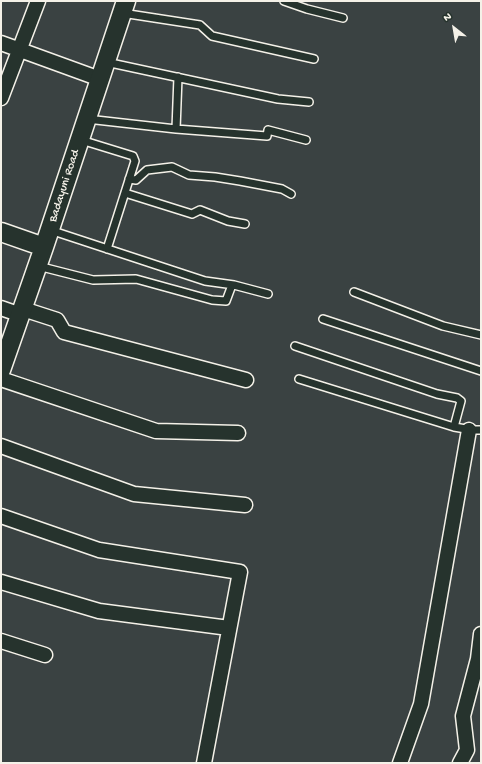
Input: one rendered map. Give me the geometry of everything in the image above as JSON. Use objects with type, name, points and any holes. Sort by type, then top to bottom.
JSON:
[{"type":"street","points":[[1,98],[38,1]]},
{"type":"street","name":"Badayuni Road","points":[[1,370],[38,266],[124,7]]},
{"type":"street","points":[[1,44],[100,80]]},
{"type":"street","points":[[1,232],[44,247]]},
{"type":"street","points":[[1,308],[57,320],[64,332],[246,380]]},
{"type":"street","points":[[1,378],[156,431],[238,433]]},
{"type":"street","points":[[400,763],[421,704],[475,430]]},
{"type":"street","points":[[1,446],[134,494],[246,505]]},
{"type":"street","points":[[1,516],[99,550],[240,572],[204,763]]},
{"type":"street","points":[[1,582],[100,611],[229,628]]},
{"type":"street","points":[[460,763],[466,750],[463,716],[478,658],[481,634]]},
{"type":"street","points":[[1,641],[45,655]]},
{"type":"lane","points":[[284,1],[307,9],[343,18]]},
{"type":"lane","points":[[124,7],[200,25],[212,36],[314,59]]},
{"type":"lane","points":[[106,62],[278,99],[309,102]]},
{"type":"lane","points":[[176,129],[178,78]]},
{"type":"lane","points":[[87,119],[176,129],[267,136],[268,130],[306,140]]},
{"type":"lane","points":[[80,140],[134,156],[135,161],[107,248]]},
{"type":"lane","points":[[129,179],[136,180],[147,170],[172,167],[189,175],[240,181],[282,189],[290,194]]},
{"type":"lane","points":[[125,193],[192,214],[200,210],[228,221],[245,224]]},
{"type":"lane","points":[[50,230],[205,281],[232,285],[268,294]]},
{"type":"lane","points":[[38,266],[93,280],[136,279],[212,300],[226,301],[232,285]]},
{"type":"lane","points":[[354,292],[443,326],[481,335]]},
{"type":"lane","points":[[323,319],[481,371]]},
{"type":"lane","points":[[295,346],[437,394],[457,398],[460,401],[454,427]]},
{"type":"lane","points":[[299,379],[454,427],[475,430]]}]
